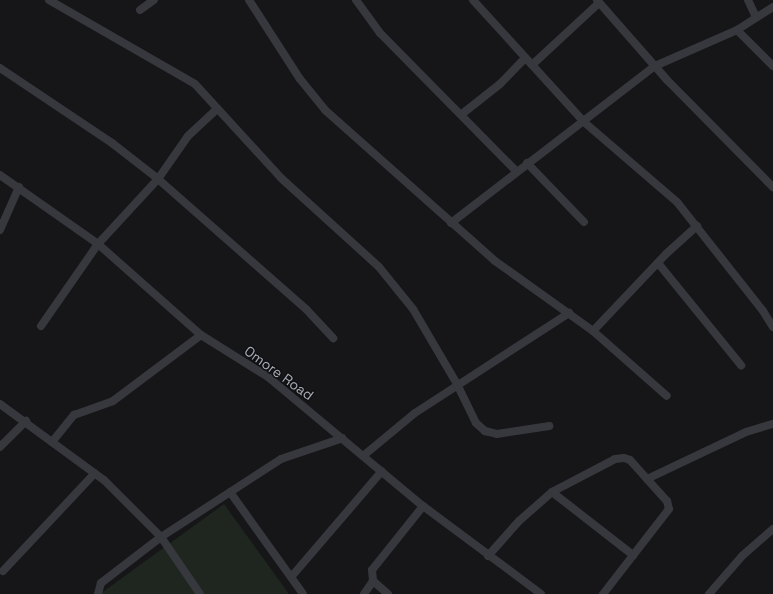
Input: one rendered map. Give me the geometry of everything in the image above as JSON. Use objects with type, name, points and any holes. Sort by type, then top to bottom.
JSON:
[{"type":"street","points":[[50,0],[195,84],[281,178],[379,267],[413,309],[457,384],[476,423],[485,431],[497,434],[549,426]]},
{"type":"street","points":[[140,10],[154,0]]},
{"type":"street","points":[[249,0],[300,79],[325,110],[451,223],[496,261],[593,331],[667,396]]},
{"type":"street","points":[[356,0],[380,33],[462,114],[516,171]]},
{"type":"street","points":[[473,0],[584,122],[677,202],[763,311],[773,327]]},
{"type":"street","points":[[748,0],[756,17]]},
{"type":"street","points":[[532,65],[598,2],[718,134],[773,187]]},
{"type":"street","points":[[451,223],[516,171],[584,122],[655,66],[737,30],[773,7]]},
{"type":"street","points":[[737,30],[773,66]]},
{"type":"street","points":[[462,114],[500,84],[525,58]]},
{"type":"street","points":[[0,68],[112,143],[158,179],[306,309],[333,338]]},
{"type":"street","points":[[41,326],[98,244],[158,179],[188,136],[218,109]]},
{"type":"street","points":[[527,163],[584,222]]},
{"type":"street","name":"Omore Road","points":[[0,175],[98,244],[167,307],[201,335],[268,378],[343,438],[423,506],[488,556],[541,594]]},
{"type":"street","points":[[0,230],[19,187]]},
{"type":"street","points":[[593,331],[658,263],[697,226]]},
{"type":"street","points":[[658,263],[741,365]]},
{"type":"street","points":[[363,456],[415,413],[457,384],[516,349],[569,313]]},
{"type":"street","points":[[52,442],[74,415],[113,401],[201,335]]},
{"type":"street","points":[[0,404],[26,421],[95,473],[161,537],[200,594]]},
{"type":"street","points":[[0,447],[26,421]]},
{"type":"street","points":[[647,478],[746,432],[773,424]]},
{"type":"street","points":[[98,594],[101,583],[161,537],[281,459],[343,438]]},
{"type":"street","points":[[488,556],[519,521],[552,492],[620,458],[630,460],[667,501],[669,509],[603,594]]},
{"type":"street","points":[[292,576],[382,472]]},
{"type":"street","points":[[3,571],[95,473]]},
{"type":"street","points":[[230,492],[292,576],[303,594]]},
{"type":"street","points":[[552,492],[633,555]]},
{"type":"street","points":[[364,594],[373,581],[372,570],[423,506]]},
{"type":"street","points":[[709,594],[742,556],[773,529]]},
{"type":"street","points":[[373,581],[388,594]]},
{"type":"shaded area","points":[[224,504],[289,594],[100,594]]}]
